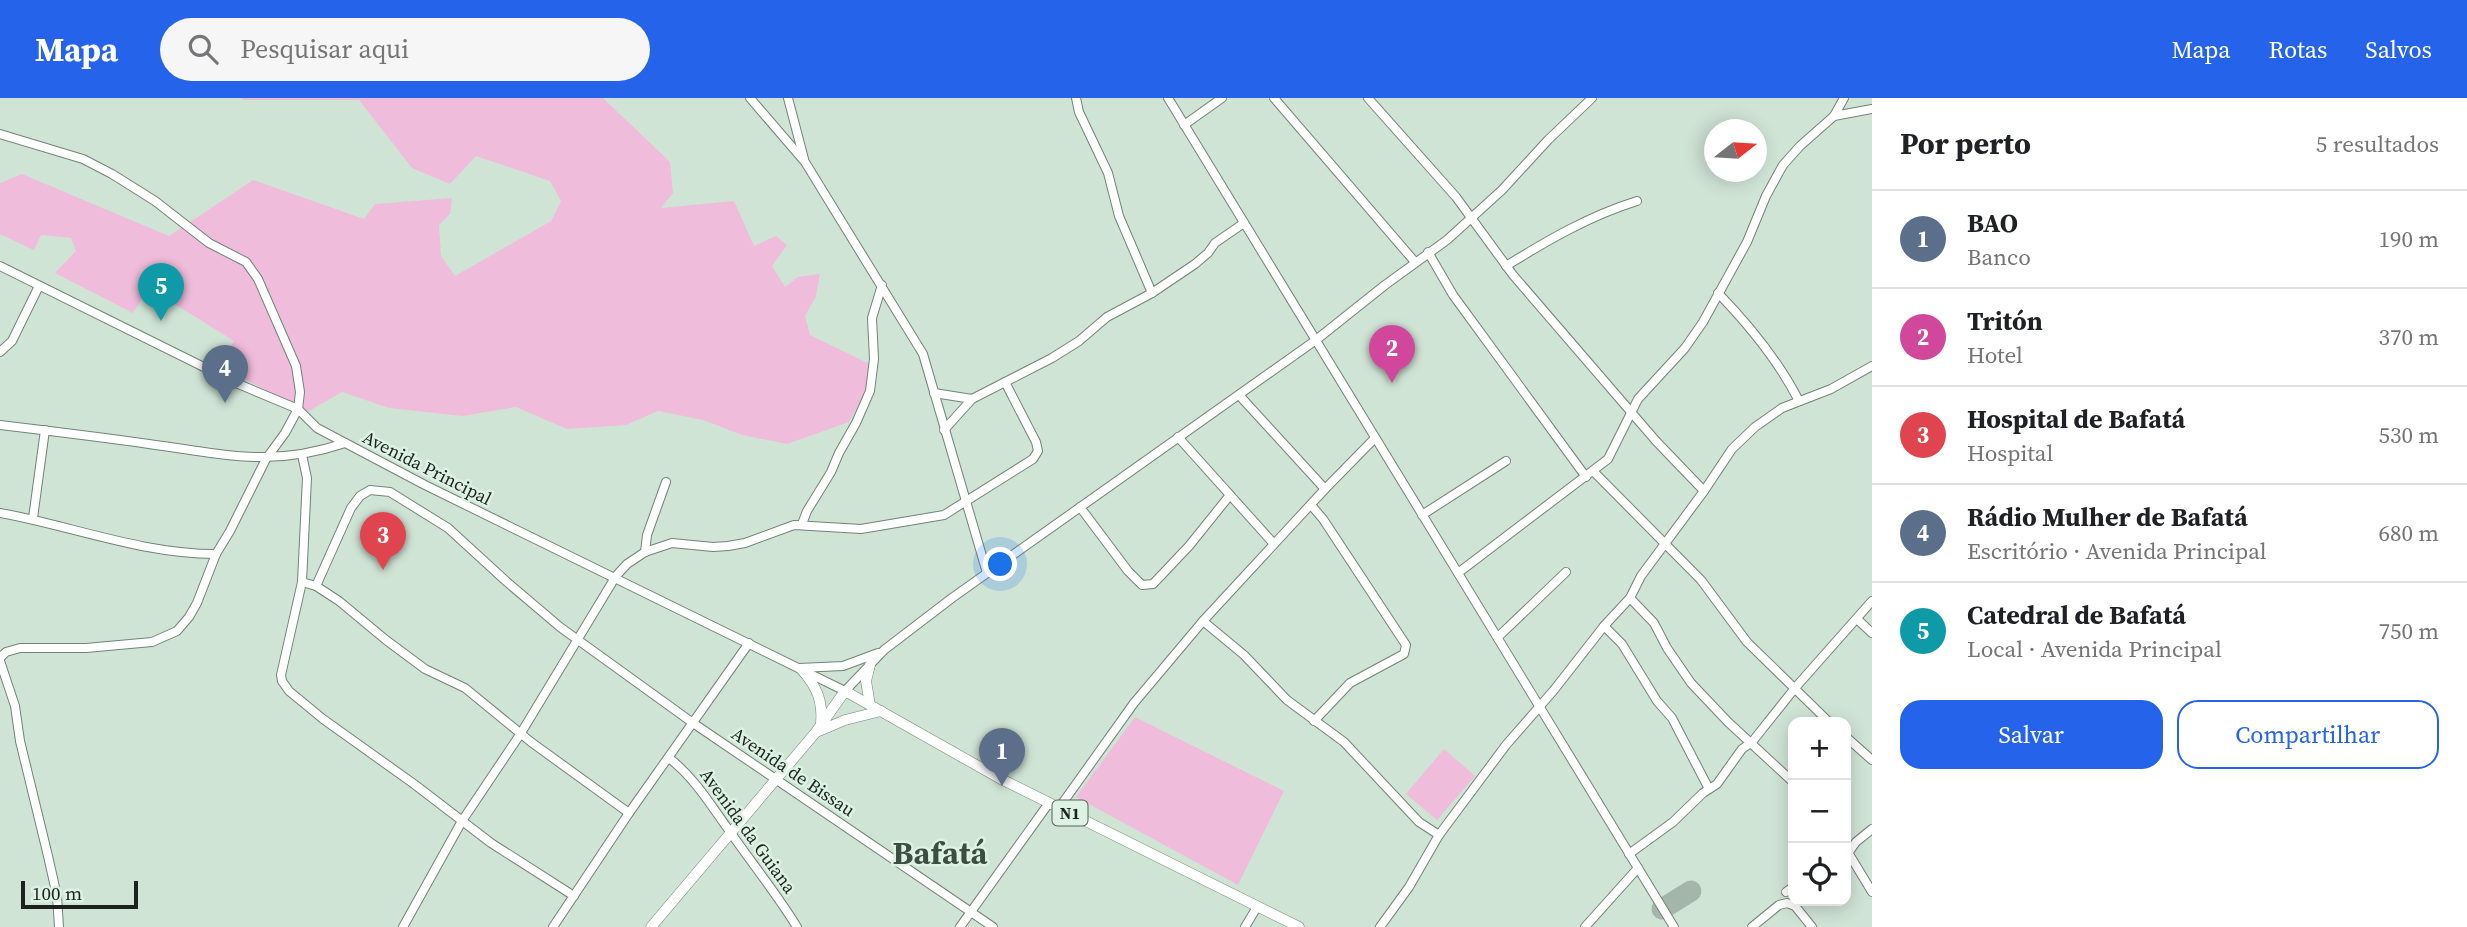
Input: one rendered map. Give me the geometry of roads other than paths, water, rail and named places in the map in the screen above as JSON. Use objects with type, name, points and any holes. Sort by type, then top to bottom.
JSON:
[{"type":"main road","points":[[870,665],[866,681],[870,705]]},
{"type":"main road","points":[[799,669],[820,699],[818,729]]},
{"type":"main road","name":"N1","points":[[845,691],[970,763],[1299,927]]},
{"type":"main road","points":[[651,927],[818,729],[845,691]]},
{"type":"main road","points":[[818,729],[881,711]]},
{"type":"street","points":[[750,98],[805,162],[923,354],[987,573]]},
{"type":"street","points":[[788,98],[805,162]]},
{"type":"street","points":[[1076,98],[1083,123],[1108,173],[1119,216],[1152,293]]},
{"type":"street","points":[[1168,98],[1674,927]]},
{"type":"street","points":[[1184,125],[1222,98]]},
{"type":"street","points":[[1274,98],[1415,262]]},
{"type":"street","points":[[1368,98],[1472,218],[1506,267],[1704,491]]},
{"type":"street","points":[[845,691],[884,650],[987,573],[1316,340],[1472,218],[1592,98]]},
{"type":"street","points":[[1458,573],[1608,459],[1647,388],[1685,348],[1703,322],[1747,242],[1766,196],[1783,165],[1800,146],[1835,116],[1844,98]]},
{"type":"street","points":[[1835,116],[1872,108]]},
{"type":"street","points":[[0,134],[83,159],[112,174],[155,201],[209,243],[246,262],[258,279],[296,366],[299,380],[298,409],[266,459],[216,554],[189,617],[177,631],[152,642],[14,649],[0,660],[15,706],[20,741],[57,896],[59,927]]},
{"type":"street","points":[[1506,267],[1558,234],[1612,209],[1637,201]]},
{"type":"street","points":[[944,430],[972,399],[1079,341],[1107,317],[1152,293],[1195,264],[1221,239],[1244,223]]},
{"type":"street","points":[[1428,252],[1453,295],[1590,475],[1709,589],[1747,642],[1824,717]]},
{"type":"street","name":"Avenida Principal","points":[[0,266],[236,383],[298,409],[317,428],[345,443],[481,513],[615,576],[845,691]]},
{"type":"street","points":[[802,524],[856,424],[870,391],[874,359],[872,318],[882,285]]},
{"type":"street","points":[[0,352],[12,341],[40,286]]},
{"type":"street","points":[[1718,293],[1759,339],[1799,401]]},
{"type":"street","points":[[1380,927],[1409,887],[1439,835],[1517,730],[1555,690],[1604,626],[1630,598],[1641,576],[1704,491],[1721,462],[1744,437],[1782,408],[1830,390],[1871,367]]},
{"type":"street","points":[[402,927],[462,821],[521,733],[615,576],[627,564],[645,552],[672,543],[728,546],[745,543],[794,525],[841,528],[883,526],[944,515],[1033,459],[1038,451],[1005,382]]},
{"type":"street","points":[[934,393],[972,399]]},
{"type":"street","points":[[1239,395],[1325,489]]},
{"type":"street","points":[[0,425],[266,459],[302,455],[345,443]]},
{"type":"street","points":[[33,518],[45,430]]},
{"type":"street","points":[[1178,438],[1274,544]]},
{"type":"street","points":[[960,927],[1135,703],[1203,621],[1376,438]]},
{"type":"street","points":[[302,455],[307,478],[302,582],[282,667],[281,675],[285,687],[323,719],[499,849],[574,896]]},
{"type":"street","points":[[1422,514],[1506,461]]},
{"type":"street","points":[[645,552],[647,535],[666,482]]},
{"type":"street","name":"Avenida de Bissau","points":[[316,586],[351,508],[360,496],[370,490],[380,489],[403,499],[448,528],[507,582],[578,639],[693,723],[993,927]]},
{"type":"street","points":[[1080,507],[1128,571],[1142,585],[1147,586],[1153,584],[1189,546],[1230,495]]},
{"type":"street","points":[[1311,505],[1406,645],[1404,654],[1350,683],[1314,721]]},
{"type":"street","points":[[0,513],[33,518],[116,541],[216,554]]},
{"type":"street","points":[[1499,637],[1566,572]]},
{"type":"street","points":[[302,582],[316,586],[339,601],[425,669],[465,688],[629,813]]},
{"type":"street","points":[[1630,598],[1654,623],[1691,683],[1728,722],[1791,780]]},
{"type":"street","points":[[1629,854],[1673,822],[1717,784],[1742,749],[1752,742],[1795,688],[1872,601]]},
{"type":"street","points":[[1857,619],[1872,633]]},
{"type":"street","points":[[1203,621],[1244,655],[1287,700],[1344,742],[1419,822],[1439,835]]},
{"type":"street","points":[[1604,626],[1622,644],[1657,701],[1672,718],[1709,789]]},
{"type":"street","points":[[553,927],[629,813],[749,643]]},
{"type":"street","points":[[799,669],[842,666],[862,661],[884,650]]},
{"type":"street","points":[[1851,741],[1872,760]]},
{"type":"street","name":"Avenida da Guiana","points":[[668,758],[695,781],[730,833],[778,895],[797,927]]},
{"type":"street","points":[[1851,848],[1872,829]]},
{"type":"street","points":[[1851,859],[1872,892]]},
{"type":"street","points":[[1585,927],[1638,868]]},
{"type":"street","points":[[1752,927],[1779,905],[1787,903],[1795,906],[1812,927]]},
{"type":"street","points":[[1245,927],[1257,907]]},
{"type":"place","name":"Catedral de Bafatá","points":[[161,321]]},
{"type":"place","name":"Tritón","points":[[1392,383]]},
{"type":"place","name":"Rádio Mulher de Bafatá","points":[[225,403]]},
{"type":"place","name":"Hospital de Bafatá","points":[[383,570]]},
{"type":"place","name":"BAO","points":[[1002,786]]},
{"type":"district","name":"Bafatá","points":[[940,853]]}]
